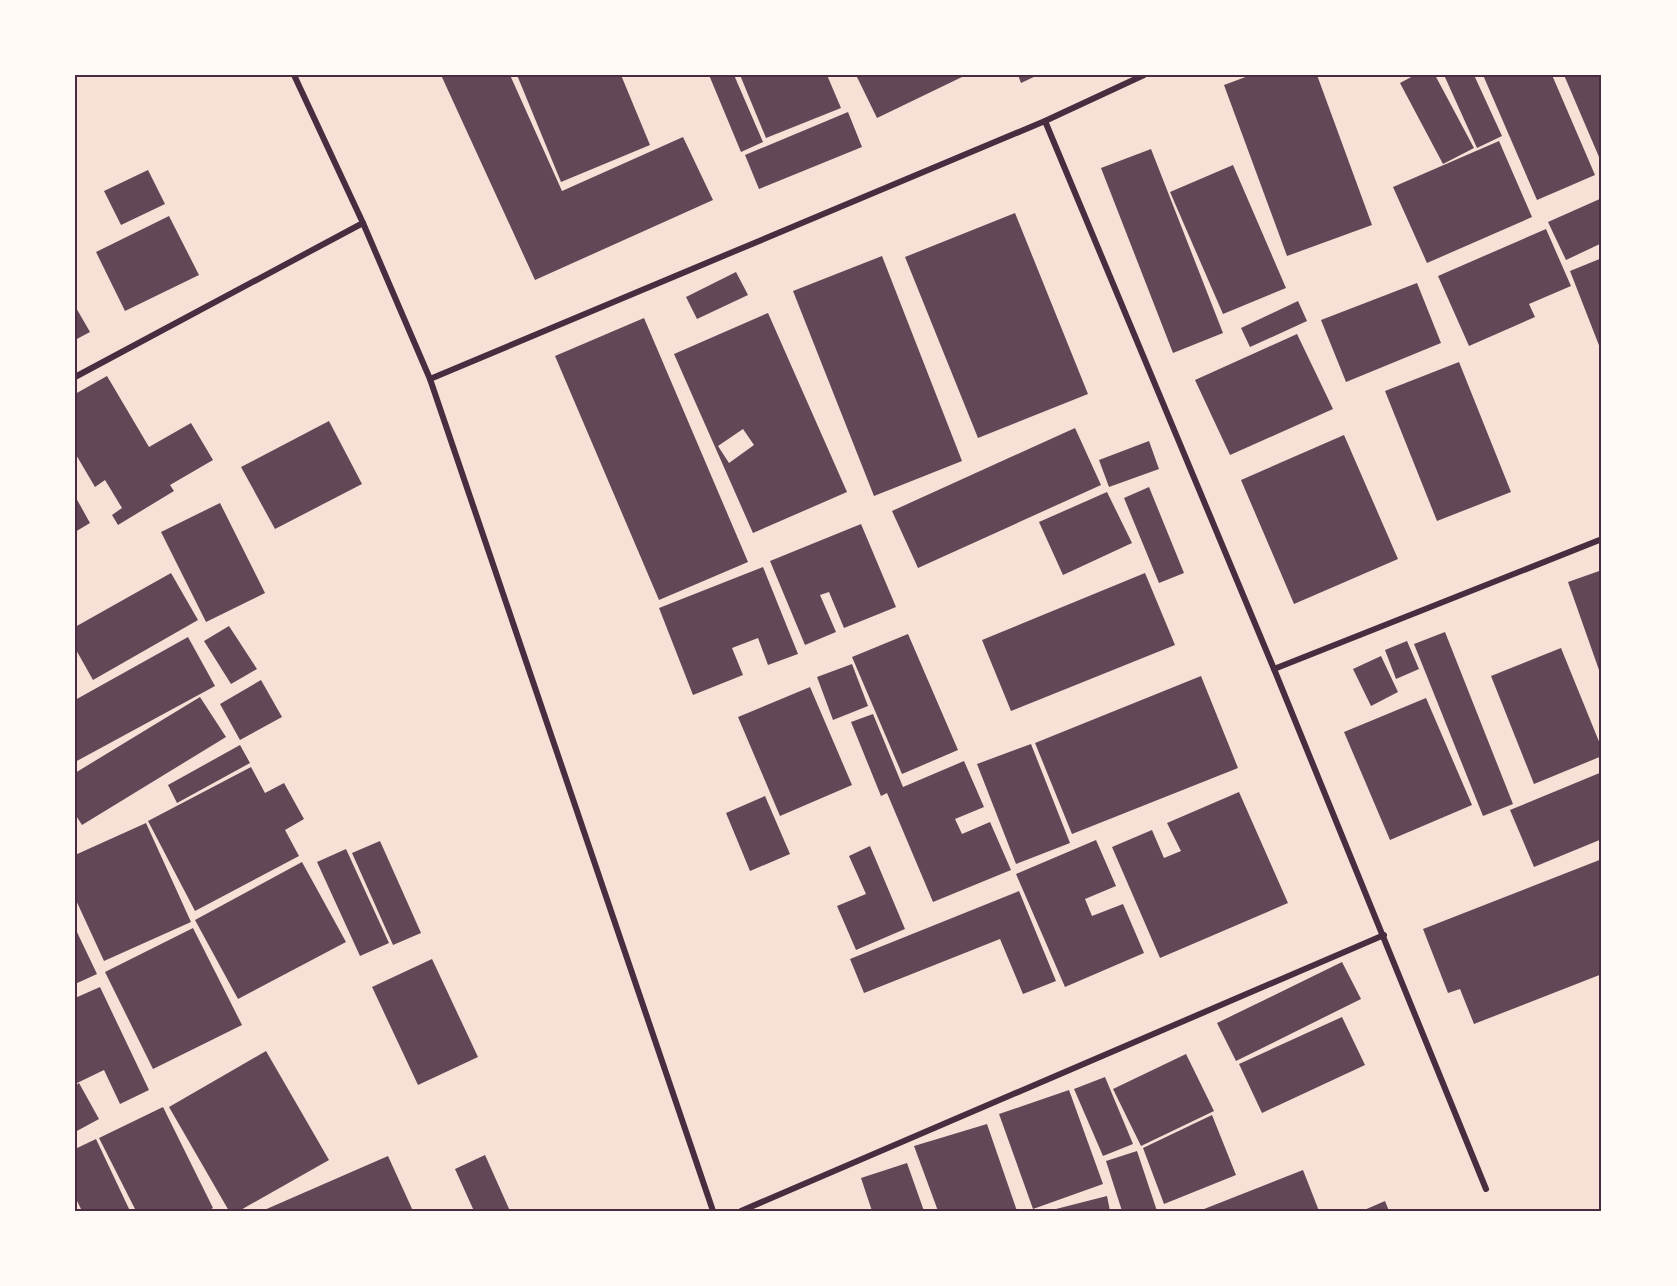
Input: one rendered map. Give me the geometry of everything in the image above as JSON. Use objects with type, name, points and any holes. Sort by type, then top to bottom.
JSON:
[{"type":"street","points":[[294,75],[363,223],[430,379],[713,1211]]},
{"type":"street","points":[[430,379],[1045,121],[1144,75]]},
{"type":"street","points":[[1045,121],[1384,935],[1486,1189]]},
{"type":"street","points":[[75,377],[363,223]]},
{"type":"street","points":[[1274,669],[1602,539]]},
{"type":"street","points":[[741,1211],[1384,935]]},
{"type":"building","points":[[441,75],[510,75],[562,191],[683,137],[713,200],[535,280]]},
{"type":"building","points":[[517,75],[621,75],[650,145],[561,182]]},
{"type":"building","points":[[709,75],[734,75],[763,142],[741,152]]},
{"type":"building","points":[[740,75],[827,75],[841,108],[766,138]]},
{"type":"building","points":[[856,75],[961,75],[962,77],[877,118]]},
{"type":"building","points":[[1018,75],[1038,75],[1021,83]]},
{"type":"building","points":[[1251,75],[1317,75],[1372,225],[1287,256],[1224,85]]},
{"type":"building","points":[[1415,75],[1435,75],[1474,148],[1443,164],[1400,83]]},
{"type":"building","points":[[1444,75],[1474,75],[1502,136],[1477,148]]},
{"type":"building","points":[[1483,75],[1552,75],[1595,175],[1537,200]]},
{"type":"building","points":[[1564,75],[1602,75],[1602,164]]},
{"type":"building","points":[[848,112],[862,147],[759,189],[745,155]]},
{"type":"building","points":[[1499,141],[1532,217],[1427,263],[1393,187]]},
{"type":"building","points":[[1151,149],[1223,333],[1173,353],[1101,168]]},
{"type":"building","points":[[1233,165],[1286,288],[1223,314],[1170,192]]},
{"type":"building","points":[[148,170],[165,204],[121,225],[104,191]]},
{"type":"building","points":[[1602,198],[1602,243],[1566,260],[1548,222]]},
{"type":"building","points":[[1015,213],[1088,394],[978,438],[905,257]]},
{"type":"building","points":[[169,216],[199,275],[125,311],[96,252]]},
{"type":"building","points":[[1546,229],[1571,286],[1529,304],[1535,317],[1469,346],[1438,276]]},
{"type":"building","points":[[882,256],[962,461],[874,496],[793,291]]},
{"type":"building","points":[[1602,258],[1602,353],[1570,271]]},
{"type":"building","points":[[736,272],[748,295],[697,319],[686,297]]},
{"type":"building","points":[[1417,283],[1441,343],[1346,382],[1321,320]]},
{"type":"building","points":[[1298,301],[1307,321],[1250,347],[1241,328]]},
{"type":"building","points":[[75,306],[90,332],[75,340]]},
{"type":"building","points":[[768,313],[847,492],[753,533],[674,354]],"holes":[[[743,429],[754,445],[729,463],[718,446]]]},
{"type":"building","points":[[644,318],[748,562],[659,600],[555,356]]},
{"type":"building","points":[[1297,334],[1333,409],[1230,455],[1195,380]]},
{"type":"building","points":[[1459,362],[1511,492],[1437,521],[1385,391]]},
{"type":"building","points":[[107,376],[149,447],[191,423],[213,460],[170,485],[174,491],[118,525],[112,515],[122,508],[105,480],[95,487],[75,453],[75,394]]},
{"type":"building","points":[[329,421],[362,484],[275,529],[241,467]]},
{"type":"building","points":[[1075,428],[1101,485],[918,568],[892,511]]},
{"type":"building","points":[[1344,435],[1398,559],[1294,604],[1241,480]]},
{"type":"building","points":[[1149,441],[1159,469],[1109,487],[1099,460]]},
{"type":"building","points":[[1149,487],[1184,573],[1159,583],[1124,498]]},
{"type":"building","points":[[1107,492],[1132,543],[1063,575],[1039,522]]},
{"type":"building","points":[[75,496],[90,523],[75,532]]},
{"type":"building","points":[[220,503],[265,593],[206,622],[161,532]]},
{"type":"building","points":[[861,524],[896,607],[844,628],[829,592],[820,595],[836,632],[805,645],[770,561]]},
{"type":"building","points":[[763,567],[798,654],[768,665],[758,638],[732,648],[743,675],[693,695],[659,608]]},
{"type":"building","points":[[1602,570],[1602,669],[1599,670],[1568,582]]},
{"type":"building","points":[[171,573],[198,620],[93,680],[75,648],[75,627]]},
{"type":"building","points":[[1145,573],[1175,645],[1011,711],[982,640]]},
{"type":"building","points":[[229,626],[257,669],[231,684],[204,641]]},
{"type":"building","points":[[1445,632],[1513,804],[1483,816],[1414,644]]},
{"type":"building","points":[[908,634],[958,750],[902,774],[852,657]]},
{"type":"building","points":[[188,637],[215,686],[75,762],[75,700]]},
{"type":"building","points":[[1407,641],[1419,669],[1396,679],[1385,650]]},
{"type":"building","points":[[1561,648],[1602,749],[1602,756],[1534,784],[1491,676]]},
{"type":"building","points":[[1381,656],[1398,692],[1371,706],[1353,669]]},
{"type":"building","points":[[852,664],[868,706],[833,720],[817,677]]},
{"type":"building","points":[[1201,676],[1238,768],[1072,834],[1035,743]]},
{"type":"building","points":[[261,680],[282,717],[240,740],[220,704]]},
{"type":"building","points":[[810,687],[852,785],[780,816],[738,717]]},
{"type":"building","points":[[200,697],[226,737],[82,825],[75,814],[75,773]]},
{"type":"building","points":[[1426,698],[1472,805],[1390,840],[1344,732]]},
{"type":"building","points":[[873,714],[903,787],[964,761],[984,807],[955,819],[962,834],[990,822],[1011,870],[933,902],[887,793],[881,796],[851,722]]},
{"type":"building","points":[[1031,744],[1070,843],[1016,864],[977,764]]},
{"type":"building","points":[[240,745],[250,763],[177,803],[168,785]]},
{"type":"building","points":[[251,767],[265,793],[284,783],[304,819],[285,830],[299,856],[195,911],[148,821]]},
{"type":"building","points":[[1602,772],[1602,839],[1534,867],[1510,810]]},
{"type":"building","points":[[1239,792],[1288,903],[1160,958],[1112,847],[1152,830],[1164,858],[1181,851],[1167,823]]},
{"type":"building","points":[[765,796],[790,854],[750,871],[726,813]]},
{"type":"building","points":[[146,823],[191,922],[104,961],[75,898],[75,855]]},
{"type":"building","points":[[1096,840],[1116,886],[1085,899],[1092,916],[1123,904],[1144,953],[1065,987],[1016,874]]},
{"type":"building","points":[[380,841],[421,933],[393,945],[352,853]]},
{"type":"building","points":[[870,846],[905,929],[856,950],[837,906],[866,894],[849,856]]},
{"type":"building","points":[[346,849],[389,943],[360,956],[317,862]]},
{"type":"building","points":[[1602,859],[1602,974],[1474,1024],[1460,989],[1448,993],[1423,929]]},
{"type":"building","points":[[302,862],[346,942],[238,999],[195,920]]},
{"type":"building","points":[[1019,891],[1056,981],[1023,994],[1000,939],[864,993],[850,959]]},
{"type":"building","points":[[75,928],[97,974],[75,984]]},
{"type":"building","points":[[193,928],[242,1025],[153,1069],[105,972]]},
{"type":"building","points":[[432,959],[478,1057],[418,1085],[372,987]]},
{"type":"building","points":[[1342,962],[1361,999],[1236,1061],[1217,1023]]},
{"type":"building","points":[[100,987],[149,1090],[120,1104],[104,1070],[75,1084],[75,998]]},
{"type":"building","points":[[1342,1017],[1365,1065],[1262,1113],[1239,1064]]},
{"type":"building","points":[[266,1051],[329,1160],[239,1211],[229,1211],[169,1107]]},
{"type":"building","points":[[1186,1054],[1214,1111],[1141,1146],[1113,1089]]},
{"type":"building","points":[[1105,1077],[1133,1144],[1103,1156],[1074,1089]]},
{"type":"building","points":[[79,1083],[99,1119],[75,1132],[75,1086]]},
{"type":"building","points":[[1069,1090],[1103,1184],[1033,1209],[999,1114]]},
{"type":"building","points":[[163,1107],[213,1208],[208,1211],[136,1211],[99,1138]]},
{"type":"building","points":[[1212,1115],[1236,1175],[1164,1204],[1143,1148]]},
{"type":"building","points":[[987,1124],[1017,1211],[938,1211],[914,1146]]},
{"type":"building","points":[[96,1139],[130,1211],[82,1211],[75,1197],[75,1149]]},
{"type":"building","points":[[1137,1151],[1157,1211],[1122,1211],[1106,1161]]},
{"type":"building","points":[[485,1155],[510,1211],[474,1211],[455,1169]]},
{"type":"building","points":[[388,1156],[413,1211],[262,1211]]},
{"type":"building","points":[[907,1163],[924,1211],[872,1211],[861,1178]]},
{"type":"building","points":[[1303,1170],[1319,1211],[1199,1211]]},
{"type":"building","points":[[1107,1196],[1110,1211],[1052,1211],[1052,1210]]},
{"type":"building","points":[[1385,1201],[1389,1211],[1362,1211]]}]
